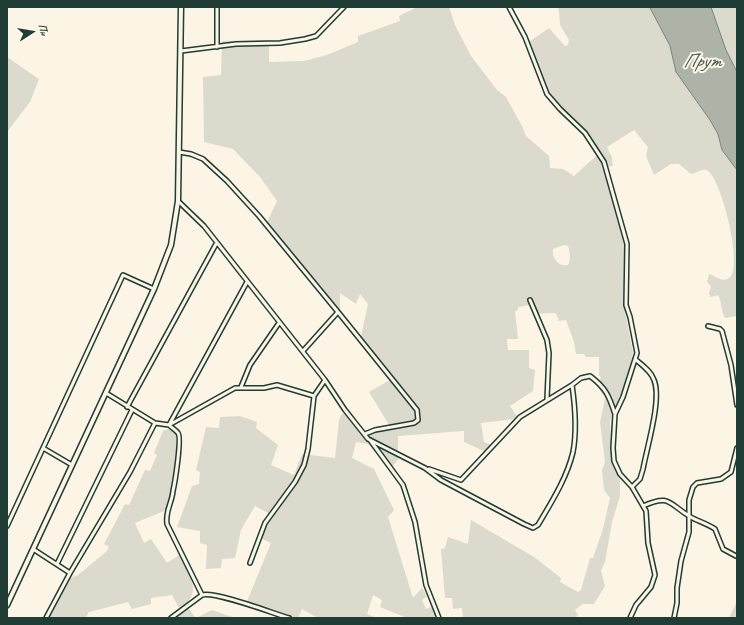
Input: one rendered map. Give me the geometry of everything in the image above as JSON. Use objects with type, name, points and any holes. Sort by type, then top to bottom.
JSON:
[{"type":"main road","points":[[7,605],[154,289],[174,234],[178,201],[181,7]]},
{"type":"street","points":[[217,7],[217,47]]},
{"type":"street","points":[[181,51],[236,44],[280,43],[316,36],[344,7]]},
{"type":"street","points":[[509,7],[525,37],[547,94],[585,133],[604,162],[627,244],[626,305],[637,353],[623,397],[614,414]]},
{"type":"street","points":[[179,152],[191,154],[203,159],[227,181],[259,216],[417,410],[419,416],[418,420],[414,423],[375,430],[365,434]]},
{"type":"street","points":[[178,201],[204,226],[216,244],[303,351],[345,410],[403,485],[415,522],[427,589],[439,618]]},
{"type":"street","points":[[127,407],[216,244]]},
{"type":"street","points":[[7,526],[123,275],[154,289]]},
{"type":"street","points":[[169,425],[247,282]]},
{"type":"street","points":[[530,300],[547,340],[549,353],[547,399]]},
{"type":"street","points":[[303,351],[338,312]]},
{"type":"street","points":[[241,387],[250,365],[279,323]]},
{"type":"street","points":[[708,326],[722,331],[731,365],[737,405]]},
{"type":"street","points":[[632,487],[637,483],[643,469],[658,400],[652,376],[635,360]]},
{"type":"street","points":[[368,439],[425,468],[461,480],[520,417],[581,378],[590,376],[610,397],[614,414],[612,448],[614,461],[620,474],[632,487],[646,511],[648,543],[655,575],[651,587],[636,605],[630,618]]},
{"type":"street","points":[[250,564],[265,523],[295,482],[304,465],[308,449],[314,396],[325,380]]},
{"type":"street","points":[[425,468],[441,480],[524,524],[533,528],[537,527],[566,472],[573,453],[574,401],[572,384]]},
{"type":"street","points":[[169,425],[230,390],[241,387],[264,388],[277,385],[314,396]]},
{"type":"street","points":[[106,393],[155,423],[169,425],[178,433],[181,441],[174,475],[173,493],[166,516],[167,524],[202,595]]},
{"type":"street","points":[[57,564],[132,410]]},
{"type":"street","points":[[46,618],[70,573],[130,472],[155,423]]},
{"type":"street","points":[[43,448],[72,465]]},
{"type":"street","points":[[674,618],[681,561],[689,532],[689,500],[693,487],[697,483],[721,479],[726,476],[734,466],[737,448]]},
{"type":"street","points":[[642,506],[651,502],[664,500],[675,505],[689,516],[715,529],[724,549],[736,556]]},
{"type":"street","points":[[33,549],[70,573]]},
{"type":"street","points":[[171,618],[202,595],[207,594],[220,596],[289,618]]},
{"type":"shaded area","points":[[417,7],[449,7],[455,25],[471,56],[497,90],[506,97],[526,136],[549,156],[550,168],[563,169],[574,176],[597,155],[583,134],[548,96],[526,44],[549,28],[565,46],[568,45],[569,40],[560,25],[558,7],[650,7],[670,46],[676,72],[710,120],[718,134],[722,150],[737,170],[737,316],[725,318],[718,295],[711,297],[709,294],[711,286],[707,282],[709,274],[724,280],[729,278],[733,271],[734,259],[733,243],[725,207],[714,178],[706,170],[691,174],[679,164],[671,164],[654,175],[646,156],[648,147],[634,130],[607,147],[612,158],[613,166],[605,167],[624,242],[624,306],[633,353],[625,385],[610,422],[612,460],[620,480],[620,496],[612,522],[605,562],[601,571],[605,586],[594,604],[583,604],[575,610],[578,615],[575,618],[463,618],[462,608],[453,609],[452,598],[445,598],[441,549],[445,548],[448,537],[468,544],[471,520],[534,557],[561,578],[560,582],[578,592],[581,590],[590,558],[593,558],[603,529],[610,498],[604,490],[602,470],[605,462],[600,422],[605,398],[596,384],[601,378],[599,375],[599,357],[586,357],[584,354],[576,354],[574,342],[566,320],[559,321],[556,313],[534,314],[530,305],[518,307],[518,310],[515,311],[518,339],[507,339],[508,350],[529,350],[529,368],[535,370],[533,391],[510,406],[517,416],[514,419],[481,423],[484,442],[491,445],[484,451],[464,442],[464,431],[398,436],[398,452],[402,454],[390,470],[368,444],[356,442],[352,458],[374,469],[394,510],[388,517],[413,598],[422,588],[427,596],[422,600],[426,609],[436,605],[441,618],[407,618],[380,607],[382,600],[373,595],[367,614],[377,618],[318,618],[302,609],[298,618],[284,618],[245,606],[271,543],[258,537],[268,513],[255,506],[241,530],[235,558],[222,559],[221,568],[206,569],[207,545],[200,543],[200,531],[177,527],[192,486],[199,484],[200,472],[196,470],[206,427],[219,428],[220,417],[240,416],[257,422],[256,428],[278,445],[271,465],[294,475],[302,454],[335,458],[339,420],[341,415],[349,409],[366,433],[389,425],[369,392],[390,380],[360,341],[368,304],[360,294],[356,304],[340,293],[340,316],[265,226],[277,201],[260,177],[233,149],[204,142],[203,77],[221,75],[222,41],[269,40],[269,62],[304,61],[327,55],[358,42],[358,36],[400,21],[399,16]],"holes":[[[564,245],[568,246],[570,255],[569,263],[568,265],[562,265],[554,259],[553,249]]]},
{"type":"shaded area","points":[[711,7],[737,7],[737,72],[726,50]]},
{"type":"shaded area","points":[[7,57],[39,79],[30,102],[7,132]]},
{"type":"shaded area","points":[[173,427],[178,430],[181,438],[174,494],[169,509],[135,523],[144,543],[151,539],[167,563],[179,555],[190,576],[193,590],[191,596],[187,602],[179,608],[172,595],[151,598],[151,604],[132,609],[128,602],[89,612],[85,618],[47,618],[68,579],[78,575],[107,551],[109,547],[104,544],[125,504],[129,505],[145,470],[150,471],[157,455],[154,453],[163,431]]},
{"type":"shaded area","points":[[737,601],[737,618],[729,618],[730,616]]},
{"type":"shaded area","points":[[188,608],[196,618],[177,618]]},
{"type":"shaded area","points":[[212,610],[235,618],[196,618]]},
{"type":"water","name":"Прут","points":[[650,7],[711,7],[726,50],[737,72],[737,170],[722,150],[718,134],[710,120],[676,72],[670,46]]}]
